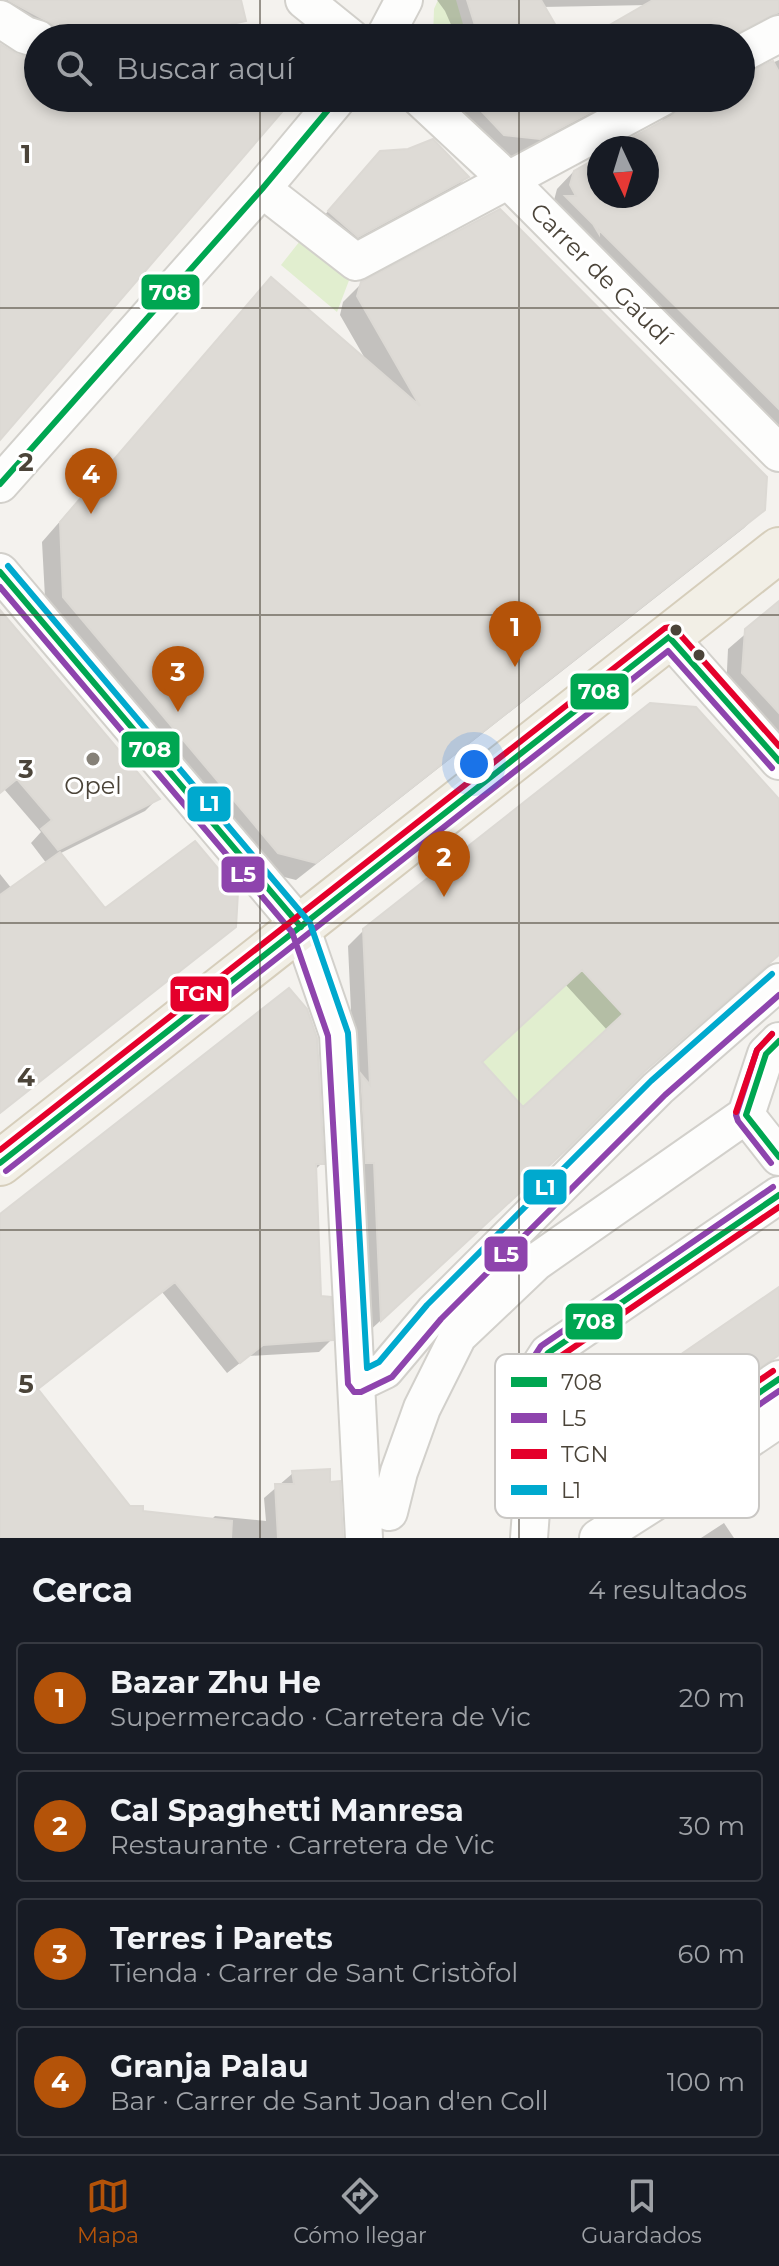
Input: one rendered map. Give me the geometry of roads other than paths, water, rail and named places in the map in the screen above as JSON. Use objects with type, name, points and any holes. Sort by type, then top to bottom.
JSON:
[{"type":"main road","points":[[0,1163],[779,550]]},
{"type":"street","points":[[304,0],[330,24]]},
{"type":"street","points":[[391,24],[404,0]]},
{"type":"street","points":[[0,19],[24,34]]},
{"type":"street","points":[[755,47],[779,34]]},
{"type":"street","points":[[0,484],[262,189],[326,112]]},
{"type":"street","name":"Carrer de Gaudí","points":[[435,112],[509,181],[779,453]]},
{"type":"street","points":[[262,189],[356,262],[635,112]]},
{"type":"street","points":[[0,572],[301,927],[338,1034],[364,1538]]},
{"type":"street","points":[[669,637],[779,761]]},
{"type":"street","points":[[358,1383],[385,1370],[434,1312],[658,1088],[779,982]]},
{"type":"street","points":[[390,1525],[399,1472],[422,1408],[458,1336],[536,1262],[746,1115],[766,1054],[779,1041]]},
{"type":"street","points":[[746,1115],[779,1157]]},
{"type":"street","points":[[547,1354],[779,1195]]},
{"type":"street","points":[[759,1393],[779,1379]]},
{"type":"street","points":[[358,1383],[380,1420],[390,1525]]},
{"type":"street","points":[[759,1432],[779,1419]]},
{"type":"street","points":[[529,1538],[530,1518]]},
{"type":"street","points":[[598,1538],[628,1518]]},
{"type":"place","name":"Granja Palau","points":[[91,514]]},
{"type":"place","name":"Bazar Zhu He","points":[[515,667]]},
{"type":"place","name":"Terres i Parets","points":[[178,712]]},
{"type":"place","name":"Opel","points":[[93,759]]},
{"type":"place","name":"Cal Spaghetti Manresa","points":[[444,897]]}]
